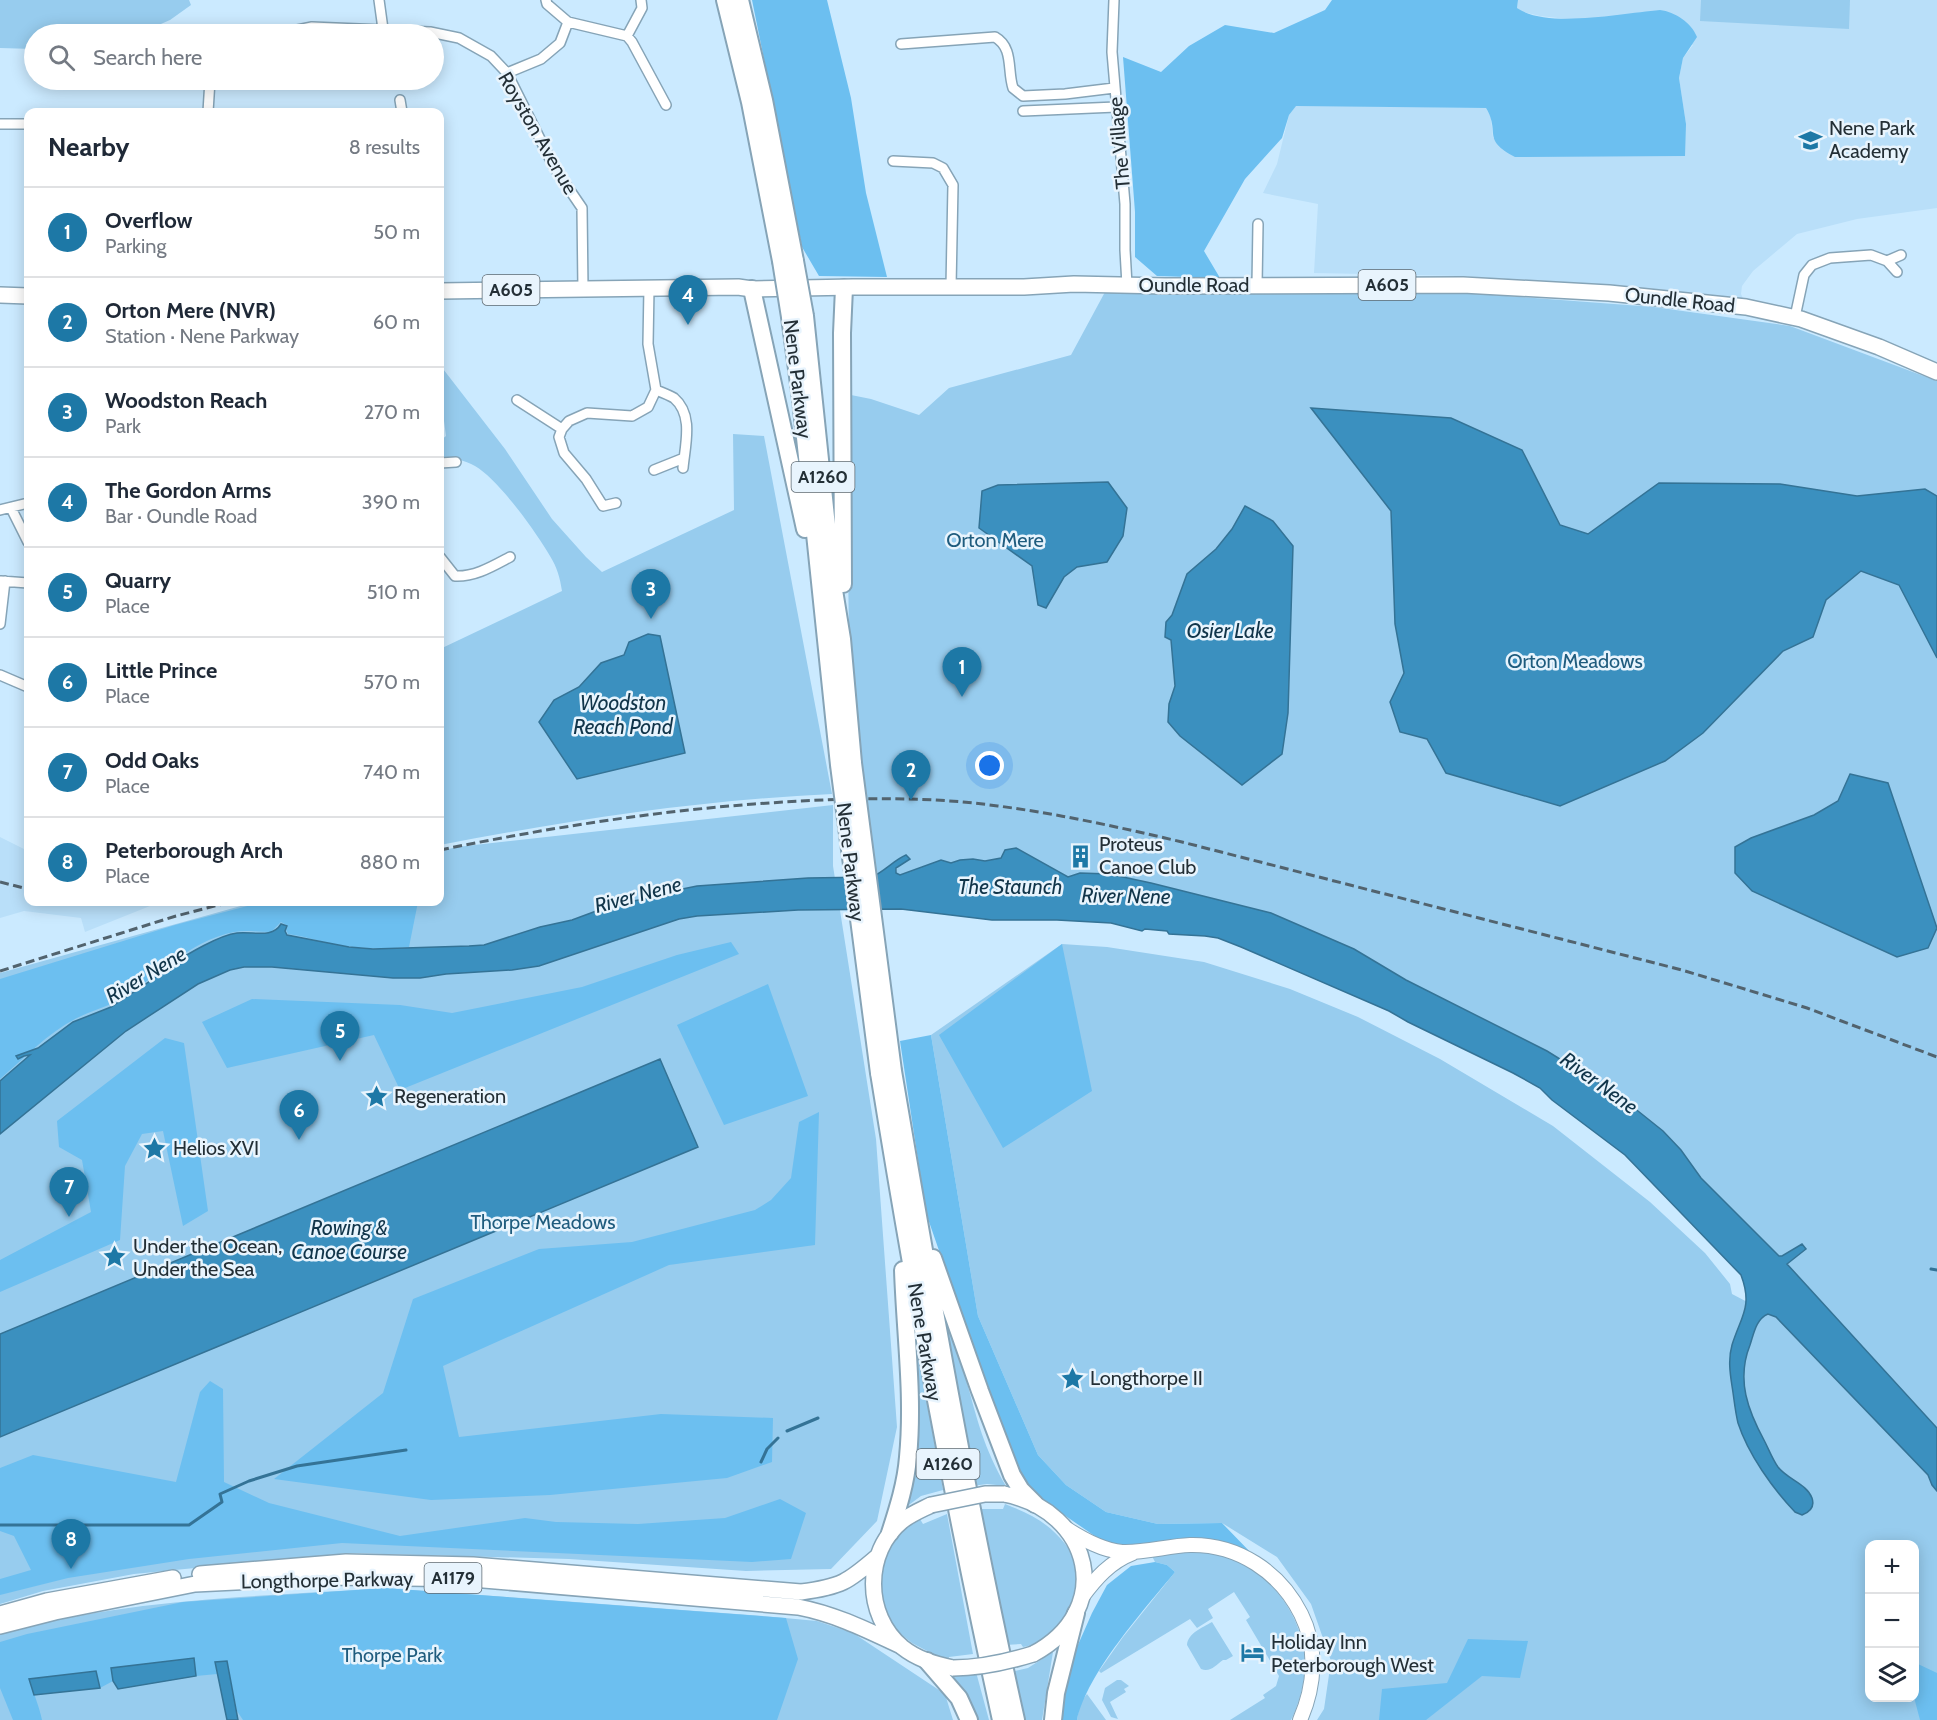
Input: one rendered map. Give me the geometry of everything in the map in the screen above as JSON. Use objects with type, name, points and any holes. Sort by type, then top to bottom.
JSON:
[{"type":"highway","name":"Nene Parkway","points":[[725,0],[788,261]]},
{"type":"highway","name":"Nene Parkway","points":[[740,0],[764,100],[798,316],[834,584],[833,638],[846,764],[886,1072],[909,1210],[935,1400],[1001,1720]]},
{"type":"highway","points":[[833,638],[843,611],[842,333],[844,288]]},
{"type":"highway","points":[[752,289],[801,511],[833,638]]},
{"type":"highway","name":"Nene Parkway","points":[[909,1210],[1016,1720]]},
{"type":"highway","points":[[909,1210],[1012,1475],[1021,1490],[1035,1504]]},
{"type":"highway","points":[[890,1533],[902,1493],[908,1459],[910,1420],[909,1210]]},
{"type":"highway","points":[[1053,1720],[1056,1692],[1079,1605]]},
{"type":"highway","points":[[927,1661],[959,1698],[969,1720]]},
{"type":"main road","name":"Oundle Road","points":[[444,291],[738,287],[752,289],[1024,287],[1074,284],[1462,285],[1523,288],[1689,300],[1746,307],[1795,318],[1879,347],[1937,372]]},
{"type":"main road","points":[[0,295],[24,296]]},
{"type":"main road","points":[[985,1494],[1020,1497],[1035,1504],[1053,1515],[1067,1529],[1079,1550],[1082,1562],[1083,1586],[1079,1605],[1068,1626],[1058,1637],[1047,1647],[1033,1654],[970,1668],[953,1668],[927,1661],[901,1646],[881,1620],[873,1588],[878,1556],[890,1533],[915,1512],[931,1505],[985,1494]]},
{"type":"main road","name":"Longthorpe Parkway","points":[[0,1614],[47,1601],[193,1574],[346,1562],[473,1565],[801,1592],[826,1589],[842,1584],[878,1556]]},
{"type":"main road","name":"Longthorpe Parkway","points":[[0,1626],[55,1612],[195,1584],[342,1577],[472,1579],[798,1607],[849,1621],[901,1646]]},
{"type":"street","points":[[379,0],[382,24]]},
{"type":"street","points":[[546,0],[547,4],[568,22],[627,36],[666,105]]},
{"type":"street","points":[[627,36],[642,8],[641,0]]},
{"type":"street","name":"The Village","points":[[1114,0],[1112,52],[1125,204],[1127,285]]},
{"type":"street","points":[[507,73],[541,59],[560,43],[568,22]]},
{"type":"street","name":"Royston Avenue","points":[[444,35],[459,38],[490,56],[507,73],[554,167],[582,208],[583,289]]},
{"type":"street","points":[[901,44],[995,37],[1001,41],[1008,54],[1013,88],[1023,96],[1114,88]]},
{"type":"street","points":[[208,108],[209,90]]},
{"type":"street","points":[[400,100],[401,108]]},
{"type":"street","points":[[1023,111],[1116,107]]},
{"type":"street","points":[[0,124],[24,124]]},
{"type":"street","points":[[894,161],[933,163],[943,168],[953,185],[951,287]]},
{"type":"street","points":[[1257,285],[1258,224]]},
{"type":"street","points":[[1795,318],[1804,275],[1812,265],[1830,258],[1871,255],[1887,261],[1897,272]]},
{"type":"street","points":[[1887,261],[1901,255]]},
{"type":"street","points":[[616,503],[603,506],[586,479],[564,453],[559,437],[569,421],[587,413],[632,416],[648,407],[656,390],[648,344],[649,288]]},
{"type":"street","points":[[654,470],[684,463],[687,425],[684,411],[674,398],[656,390]]},
{"type":"street","points":[[517,400],[562,429]]},
{"type":"street","points":[[444,464],[456,462]]},
{"type":"street","points":[[0,510],[24,504]]},
{"type":"street","points":[[11,508],[24,534]]},
{"type":"street","points":[[444,562],[455,576],[465,576],[491,568],[510,557]]},
{"type":"street","points":[[0,624],[2,581],[24,583]]},
{"type":"street","points":[[0,675],[24,685]]},
{"type":"street","points":[[1067,1529],[1086,1541],[1120,1551],[1135,1552],[1189,1545],[1224,1549],[1258,1564],[1278,1582],[1295,1603],[1303,1619],[1312,1652],[1313,1673],[1300,1720]]},
{"type":"street","points":[[1079,1605],[1096,1578],[1121,1557],[1135,1552]]},
{"type":"shaded area","points":[[1518,0],[1937,0],[1937,208],[1857,219],[1797,234],[1753,271],[1742,286],[1741,294],[1744,301],[1672,291],[1463,276],[1314,273],[1318,204],[1263,193],[1277,164],[1289,115],[1296,105],[1486,108],[1491,118],[1493,138],[1686,124],[1679,78],[1683,58],[1693,45],[1523,12],[1517,8]]},
{"type":"shaded area","points":[[0,837],[24,849],[24,906],[150,906],[85,932],[81,918],[24,911],[0,918]]},
{"type":"green space","points":[[0,0],[189,0],[191,5],[161,24],[24,24],[24,49],[0,48]]},
{"type":"green space","points":[[752,0],[827,0],[851,98],[866,193],[887,277],[819,276],[802,247]]},
{"type":"green space","points":[[1332,0],[1518,0],[1517,8],[1530,14],[1566,19],[1660,10],[1671,13],[1687,22],[1697,37],[1683,58],[1679,78],[1686,124],[1685,156],[1515,157],[1505,151],[1495,140],[1486,108],[1296,106],[1289,115],[1282,138],[1245,179],[1204,251],[1220,278],[1157,276],[1135,257],[1135,212],[1123,57],[1161,72],[1189,46],[1225,25],[1274,33],[1325,10]]},
{"type":"green space","points":[[1701,0],[1850,0],[1849,29],[1700,21]]},
{"type":"green space","name":"Orton Meadows","points":[[1105,292],[1127,294],[1466,293],[1654,307],[1790,326],[1937,381],[1937,1428],[1787,1264],[1701,1178],[1681,1150],[1663,1131],[1590,1076],[1547,1051],[1406,980],[1354,949],[1271,913],[1110,874],[1080,873],[1068,877],[1017,849],[1001,858],[985,861],[960,860],[951,863],[941,860],[900,875],[896,873],[898,866],[909,859],[876,875],[853,727],[849,641],[846,394],[871,399],[919,415],[949,388],[1071,355]]},
{"type":"green space","points":[[444,370],[505,449],[552,519],[602,572],[734,510],[733,434],[764,436],[832,794],[733,801],[635,812],[444,844],[444,647],[562,591],[556,568],[544,546],[516,507],[495,483],[471,464],[444,458],[444,438],[446,436]]},
{"type":"green space","name":"Thorpe Meadows","points":[[833,805],[833,866],[876,1139],[897,1427],[877,1521],[831,1569],[746,1571],[569,1559],[349,1553],[134,1574],[43,1591],[0,1604],[0,973],[241,906],[444,906],[444,850]]},
{"type":"green space","points":[[248,906],[417,906],[409,947],[372,948],[334,944],[288,934],[286,930],[288,926],[281,922],[271,932],[239,931],[202,943],[117,1001],[55,1031],[0,1079],[0,979],[175,925]]},
{"type":"green space","points":[[731,942],[739,954],[400,1090],[374,1035],[227,1068],[202,1022],[252,999],[400,1005],[452,1013],[582,987],[677,955]]},
{"type":"green space","points":[[1062,944],[1107,947],[1204,962],[1290,989],[1358,1017],[1440,1059],[1553,1126],[1650,1202],[1705,1253],[1730,1284],[1732,1294],[1776,1317],[1929,1475],[1937,1491],[1937,1720],[1317,1720],[1324,1709],[1331,1661],[1311,1604],[1277,1557],[1222,1523],[1158,1524],[1106,1512],[1066,1485],[1038,1455],[978,1316],[931,1035]]},
{"type":"green space","points":[[1062,944],[1092,1091],[1003,1148],[939,1035]]},
{"type":"green space","points":[[768,984],[808,1096],[724,1125],[677,1025]]},
{"type":"green space","points":[[931,1035],[978,1316],[1038,1455],[1066,1485],[1106,1512],[1158,1524],[1222,1523],[1255,1557],[1221,1542],[1121,1548],[1102,1541],[1038,1497],[1016,1473],[926,1213],[900,1041]]},
{"type":"green space","points":[[165,1038],[184,1043],[208,1211],[183,1226],[163,1131],[142,1134],[125,1166],[120,1240],[0,1292],[0,1260],[91,1212],[82,1160],[59,1147],[57,1121]]},
{"type":"green space","points":[[819,1112],[815,1245],[669,1265],[443,1366],[459,1437],[661,1414],[773,1418],[772,1462],[727,1478],[550,1495],[431,1500],[274,1479],[383,1393],[413,1299],[539,1249],[632,1242],[755,1210],[771,1200],[791,1178],[799,1122]]},
{"type":"green space","points":[[934,1268],[982,1434],[1006,1486],[987,1484],[972,1486]]},
{"type":"green space","points":[[912,1321],[943,1490],[921,1496],[902,1510]]},
{"type":"green space","points":[[210,1381],[223,1389],[224,1482],[269,1503],[400,1536],[525,1518],[556,1522],[638,1524],[725,1518],[780,1499],[806,1513],[791,1559],[752,1562],[342,1543],[189,1559],[68,1578],[0,1595],[0,1579],[31,1570],[14,1536],[0,1531],[0,1468],[33,1455],[176,1482],[200,1392]]},
{"type":"green space","points":[[1005,1504],[1031,1515],[1052,1530],[1073,1553],[1076,1565],[1076,1586],[1073,1597],[1059,1627],[1046,1639],[1023,1647],[1021,1644],[1005,1645],[976,1509],[1003,1509]]},
{"type":"green space","points":[[947,1514],[973,1654],[949,1657],[948,1662],[912,1643],[892,1627],[876,1585],[881,1559],[892,1540],[912,1522],[920,1519],[923,1524]]},
{"type":"green space","points":[[1193,1551],[1221,1555],[1244,1564],[1269,1583],[1288,1608],[1301,1637],[1305,1661],[1298,1704],[1291,1720],[1230,1720],[1265,1698],[1263,1695],[1276,1686],[1279,1676],[1246,1620],[1250,1617],[1234,1592],[1208,1609],[1213,1618],[1197,1628],[1190,1619],[1101,1673],[1099,1671],[1175,1572],[1167,1565],[1155,1562],[1152,1556]]},
{"type":"green space","points":[[1155,1562],[1167,1565],[1175,1572],[1104,1663],[1092,1682],[1077,1720],[1060,1720],[1070,1663],[1107,1585],[1131,1566]]},
{"type":"green space","name":"Thorpe Park","points":[[385,1588],[817,1621],[853,1633],[945,1694],[953,1720],[0,1720],[0,1634],[47,1622],[143,1606]]},
{"type":"green space","name":"Thorpe Park","points":[[385,1588],[786,1618],[798,1659],[777,1720],[243,1720],[237,1711],[227,1661],[215,1662],[217,1674],[196,1676],[194,1658],[111,1669],[113,1681],[100,1688],[96,1671],[30,1679],[42,1720],[13,1720],[0,1688],[0,1642],[27,1634],[183,1602]]},
{"type":"green space","points":[[1212,1622],[1233,1656],[1204,1670],[1201,1669],[1187,1645],[1193,1634]]},
{"type":"green space","points":[[1468,1639],[1528,1641],[1520,1678],[1482,1676],[1426,1720],[1379,1720],[1382,1689],[1447,1683]]},
{"type":"green space","points":[[1053,1652],[1042,1720],[1019,1720],[1011,1672],[1028,1668]]},
{"type":"green space","points":[[1919,1664],[1937,1673],[1937,1720],[1920,1720],[1915,1702],[1919,1702]]},
{"type":"green space","points":[[976,1672],[989,1720],[971,1720],[944,1675],[962,1676]]},
{"type":"green space","points":[[1117,1680],[1129,1686],[1124,1689],[1126,1692],[1110,1702],[1118,1719],[1111,1717],[1102,1700],[1105,1688]]},
{"type":"green space","points":[[1087,1694],[1106,1720],[1077,1720],[1080,1703]]},
{"type":"water","points":[[1311,408],[1451,418],[1522,450],[1560,525],[1588,534],[1659,483],[1780,484],[1857,496],[1925,489],[1937,496],[1937,658],[1899,585],[1861,571],[1826,600],[1813,637],[1783,651],[1703,733],[1665,761],[1560,806],[1446,773],[1427,739],[1400,732],[1390,702],[1404,673],[1395,624],[1391,511]]},
{"type":"water","name":"Orton Mere","points":[[1108,482],[1127,508],[1123,536],[1107,562],[1077,567],[1064,577],[1046,608],[1038,605],[1032,566],[979,528],[982,491],[998,485]]},
{"type":"water","name":"Osier Lake","points":[[1245,506],[1273,521],[1293,546],[1288,713],[1282,754],[1242,785],[1180,736],[1168,722],[1169,704],[1175,686],[1171,640],[1165,637],[1166,622],[1172,615],[1187,574],[1216,549],[1232,529]]},
{"type":"water","name":"Woodston Reach Pond","points":[[648,634],[660,636],[685,753],[577,779],[539,722],[554,700],[579,687],[601,663],[624,655],[629,642]]},
{"type":"water","points":[[1850,774],[1888,783],[1937,928],[1928,948],[1897,957],[1752,891],[1735,873],[1735,847],[1751,838],[1814,815],[1838,801]]},
{"type":"water","points":[[1016,848],[1068,877],[1080,873],[1109,874],[1271,913],[1354,949],[1406,980],[1547,1051],[1618,1095],[1663,1131],[1681,1150],[1701,1178],[1779,1256],[1802,1244],[1806,1249],[1787,1264],[1937,1428],[1937,1491],[1928,1475],[1776,1317],[1768,1314],[1761,1319],[1754,1331],[1746,1358],[1744,1383],[1749,1407],[1776,1464],[1806,1489],[1812,1498],[1813,1504],[1809,1511],[1802,1515],[1795,1512],[1778,1493],[1755,1459],[1738,1423],[1730,1361],[1732,1345],[1746,1304],[1741,1275],[1625,1155],[1552,1100],[1540,1088],[1513,1073],[1389,1011],[1218,938],[1169,934],[1167,931],[1145,929],[1142,931],[1111,923],[992,920],[901,909],[798,910],[679,919],[539,966],[512,970],[420,978],[393,978],[272,967],[244,967],[230,970],[198,984],[126,1031],[0,1134],[0,1081],[30,1055],[18,1059],[16,1056],[38,1048],[73,1022],[111,1007],[165,971],[168,963],[173,964],[204,945],[230,934],[267,933],[277,929],[281,924],[287,926],[285,931],[287,935],[349,947],[373,949],[484,945],[540,927],[572,920],[615,904],[697,886],[808,878],[872,877],[906,855],[910,859],[896,868],[896,873],[900,875],[941,860],[951,863],[960,860],[985,861],[1001,858],[1005,850]]},
{"type":"water","name":"Rowing & Canoe Course","points":[[660,1059],[698,1147],[0,1437],[0,1334]]},
{"type":"water","points":[[194,1658],[196,1676],[118,1689],[113,1681],[111,1668]]},
{"type":"water","points":[[227,1661],[238,1720],[227,1720],[215,1662]]},
{"type":"water","points":[[96,1671],[100,1688],[34,1695],[29,1679]]},
{"type":"waterway","points":[[1931,1269],[1937,1270]]},
{"type":"waterway","points":[[787,1431],[818,1418]]},
{"type":"waterway","points":[[761,1462],[767,1449],[778,1438]]},
{"type":"waterway","points":[[0,1525],[189,1525],[222,1502],[220,1494],[249,1481],[297,1466],[406,1450]]},
{"type":"railway","points":[[444,849],[596,822],[754,804],[911,799],[963,802],[1018,809],[1182,842],[1682,970],[1807,1008],[1937,1057]]},
{"type":"railway","points":[[0,882],[24,888]]},
{"type":"railway","points":[[0,971],[215,906]]},
{"type":"place","name":"Nene Park Academy","points":[[1811,140]]},
{"type":"place","name":"The Gordon Arms","points":[[688,325]]},
{"type":"place","name":"Woodston Reach","points":[[651,619]]},
{"type":"place","name":"Overflow","points":[[962,697]]},
{"type":"place","name":"Orton Mere (NVR)","points":[[911,800]]},
{"type":"place","name":"Proteus Canoe Club","points":[[1081,856]]},
{"type":"place","name":"Quarry","points":[[340,1061]]},
{"type":"place","name":"Regeneration","points":[[376,1096]]},
{"type":"place","name":"Little Prince","points":[[299,1140]]},
{"type":"place","name":"Helios XVI","points":[[155,1148]]},
{"type":"place","name":"Odd Oaks","points":[[69,1217]]},
{"type":"place","name":"Under the Ocean, Under the Sea","points":[[115,1257]]},
{"type":"place","name":"Longthorpe II","points":[[1072,1378]]},
{"type":"place","name":"Peterborough Arch","points":[[71,1569]]},
{"type":"place","name":"Holiday Inn Peterborough West","points":[[1253,1653]]},
{"type":"water label","name":"The Staunch","points":[[1010,887]]},
{"type":"water label","name":"River Nene","points":[[638,895]]},
{"type":"water label","name":"River Nene","points":[[1126,896]]},
{"type":"water label","name":"River Nene","points":[[146,975]]},
{"type":"water label","name":"River Nene","points":[[1599,1083]]}]
